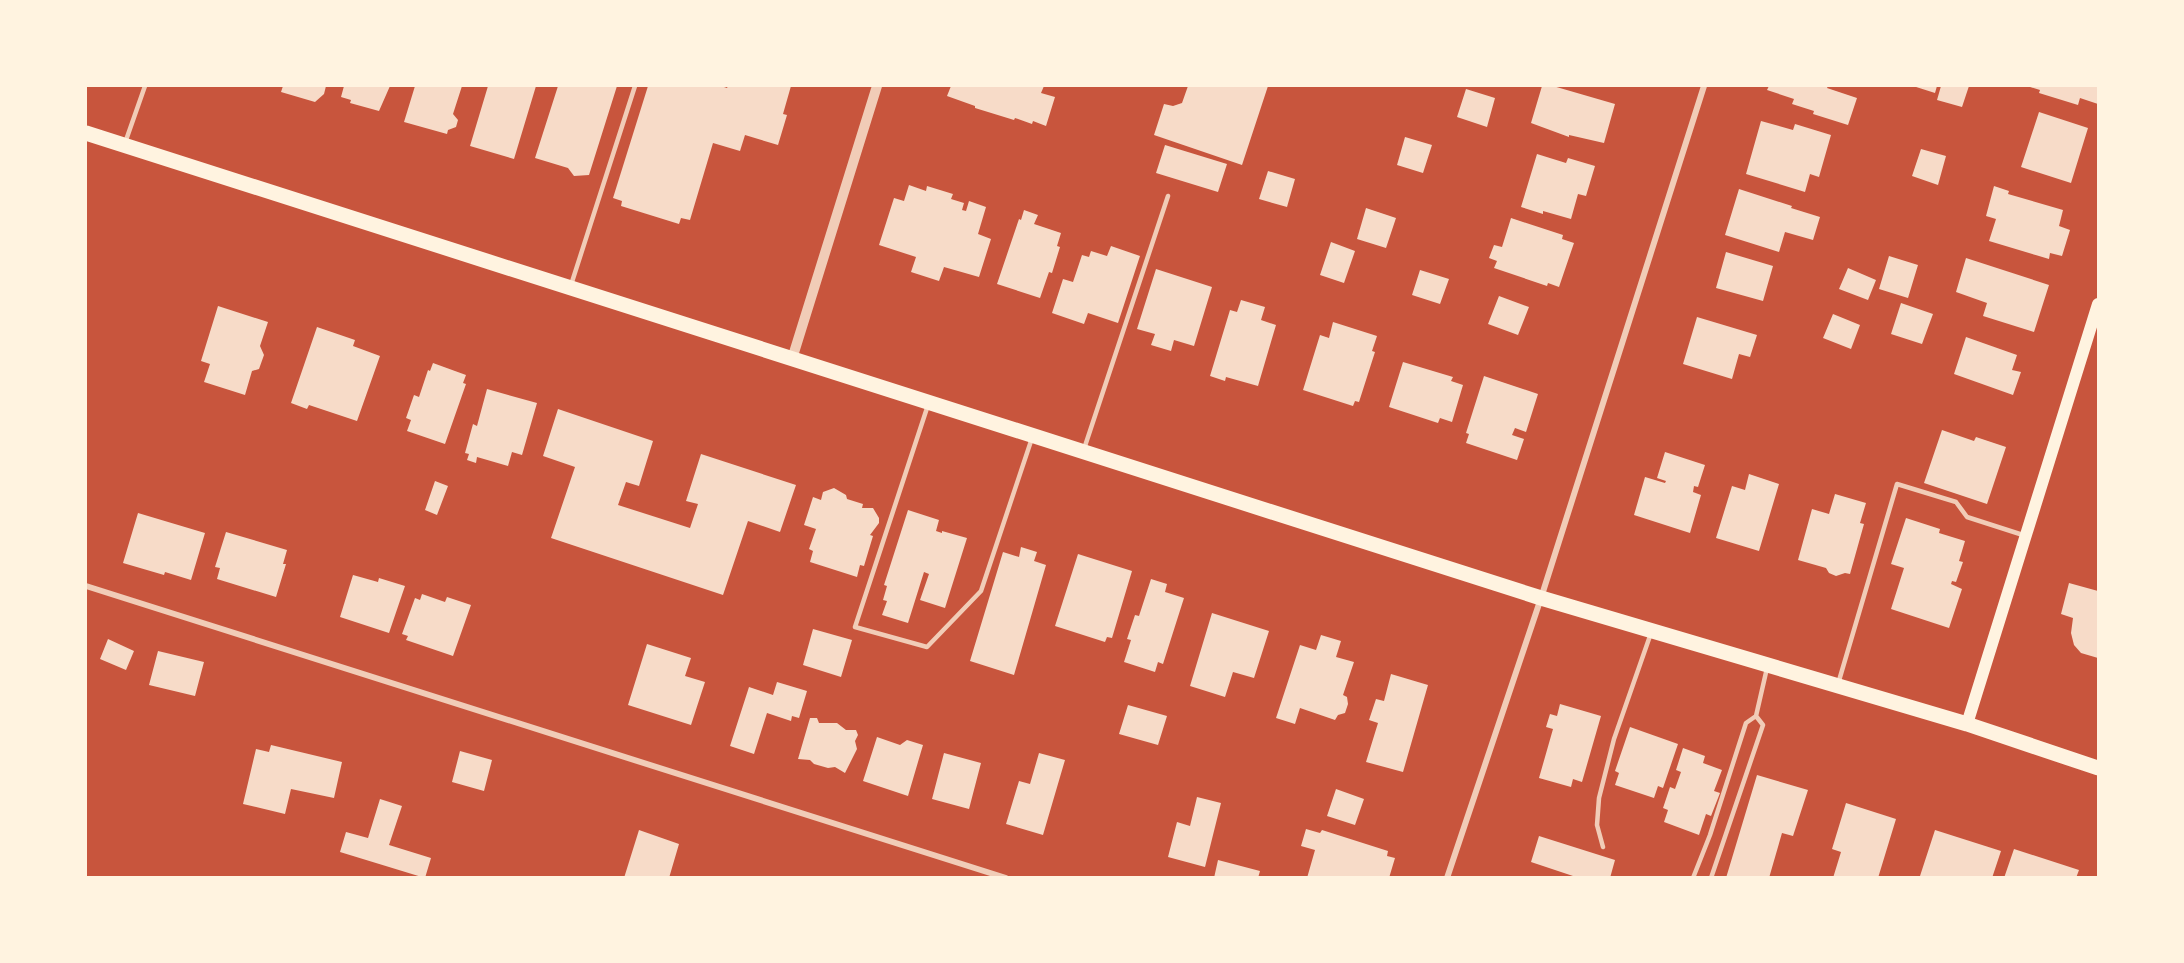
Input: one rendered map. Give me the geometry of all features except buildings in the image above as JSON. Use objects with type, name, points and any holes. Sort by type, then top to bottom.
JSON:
[{"type":"main road","points":[[86,133],[1540,598],[1967,724],[2098,768]]},
{"type":"main road","points":[[1967,724],[2098,304]]},
{"type":"street","points":[[792,359],[877,86]]},
{"type":"street","points":[[1447,878],[1540,598],[1704,86]]},
{"type":"street","points":[[86,585],[1006,878]]},
{"type":"lane","points":[[124,145],[145,86]]},
{"type":"lane","points":[[570,288],[635,86]]},
{"type":"lane","points":[[1083,452],[1168,196]]},
{"type":"lane","points":[[929,403],[855,627],[927,647],[981,591],[1032,436]]},
{"type":"lane","points":[[1837,686],[1897,484],[1956,502],[1967,518],[2026,536]]},
{"type":"lane","points":[[1603,847],[1597,825],[1599,798],[1614,739],[1651,631]]},
{"type":"lane","points":[[1694,878],[1746,723],[1756,716],[1767,665]]},
{"type":"lane","points":[[1711,878],[1763,726],[1756,716]]}]
